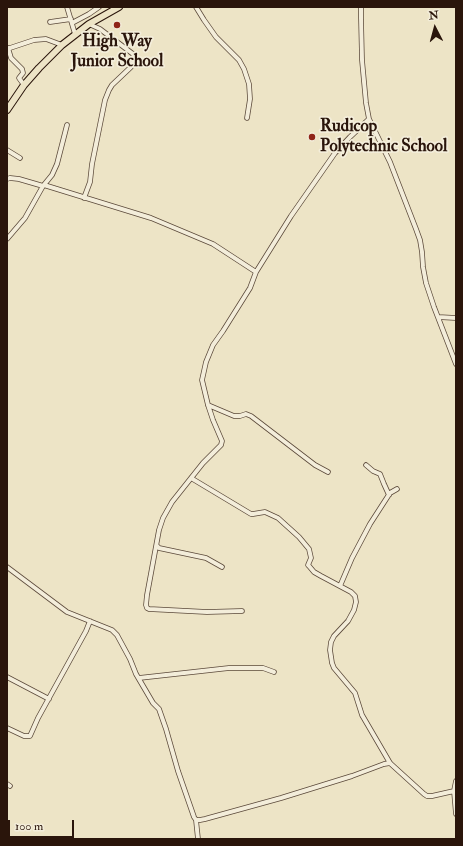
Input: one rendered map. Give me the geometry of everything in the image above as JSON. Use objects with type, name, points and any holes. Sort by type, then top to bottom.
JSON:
[{"type":"main road","points":[[7,110],[24,85],[62,44],[110,9],[119,7]]},
{"type":"street","points":[[67,7],[75,34]]},
{"type":"street","points":[[50,22],[71,21],[89,14],[99,7]]},
{"type":"street","points":[[196,7],[216,37],[238,60],[244,69],[249,84],[250,99],[247,118]]},
{"type":"street","points":[[361,7],[362,60],[369,119],[390,162],[420,240],[426,284],[456,364]]},
{"type":"street","points":[[84,198],[90,182],[92,164],[109,90],[112,85],[131,67],[134,60],[133,54],[100,29],[90,24]]},
{"type":"street","points":[[24,85],[20,78],[23,73],[22,69],[11,58],[8,48],[34,40],[46,39],[62,44]]},
{"type":"street","points":[[242,611],[207,612],[147,608],[147,595],[159,530],[165,513],[172,502],[203,462],[222,443],[208,405],[202,380],[206,362],[213,345],[250,288],[256,272],[291,216],[335,153],[369,119]]},
{"type":"street","points":[[7,239],[25,218],[52,175],[57,164],[67,125]]},
{"type":"street","points":[[7,150],[20,158]]},
{"type":"street","points":[[7,179],[19,179],[151,218],[213,244],[256,272]]},
{"type":"street","points":[[438,317],[456,318]]},
{"type":"street","points":[[208,405],[234,416],[246,414],[251,416],[315,465],[328,472]]},
{"type":"street","points":[[366,465],[373,471],[380,474],[389,495]]},
{"type":"street","points":[[191,478],[227,498],[251,514],[265,512],[278,518],[310,549],[311,558],[308,566],[321,576],[355,596],[356,602],[354,610],[348,621],[334,636],[331,642],[330,650],[334,668],[356,693],[362,715],[390,763],[427,796],[454,791]]},
{"type":"street","points":[[340,586],[352,558],[370,524],[389,495],[397,489]]},
{"type":"street","points":[[157,546],[159,548],[206,558],[222,567]]},
{"type":"street","points":[[7,567],[67,612],[114,632],[153,703],[159,709],[178,771],[196,820],[198,839]]},
{"type":"street","points":[[7,728],[24,736],[30,736],[90,621]]},
{"type":"street","points":[[139,678],[229,668],[263,668],[274,672]]},
{"type":"street","points":[[7,676],[49,699]]},
{"type":"street","points":[[196,820],[205,819],[280,798],[390,763]]},
{"type":"street","points":[[456,781],[454,791],[456,814]]},
{"type":"place","name":"High Way Junior School","points":[[117,25]]},
{"type":"place","name":"Rudicop Polytechnic School","points":[[312,137]]}]
